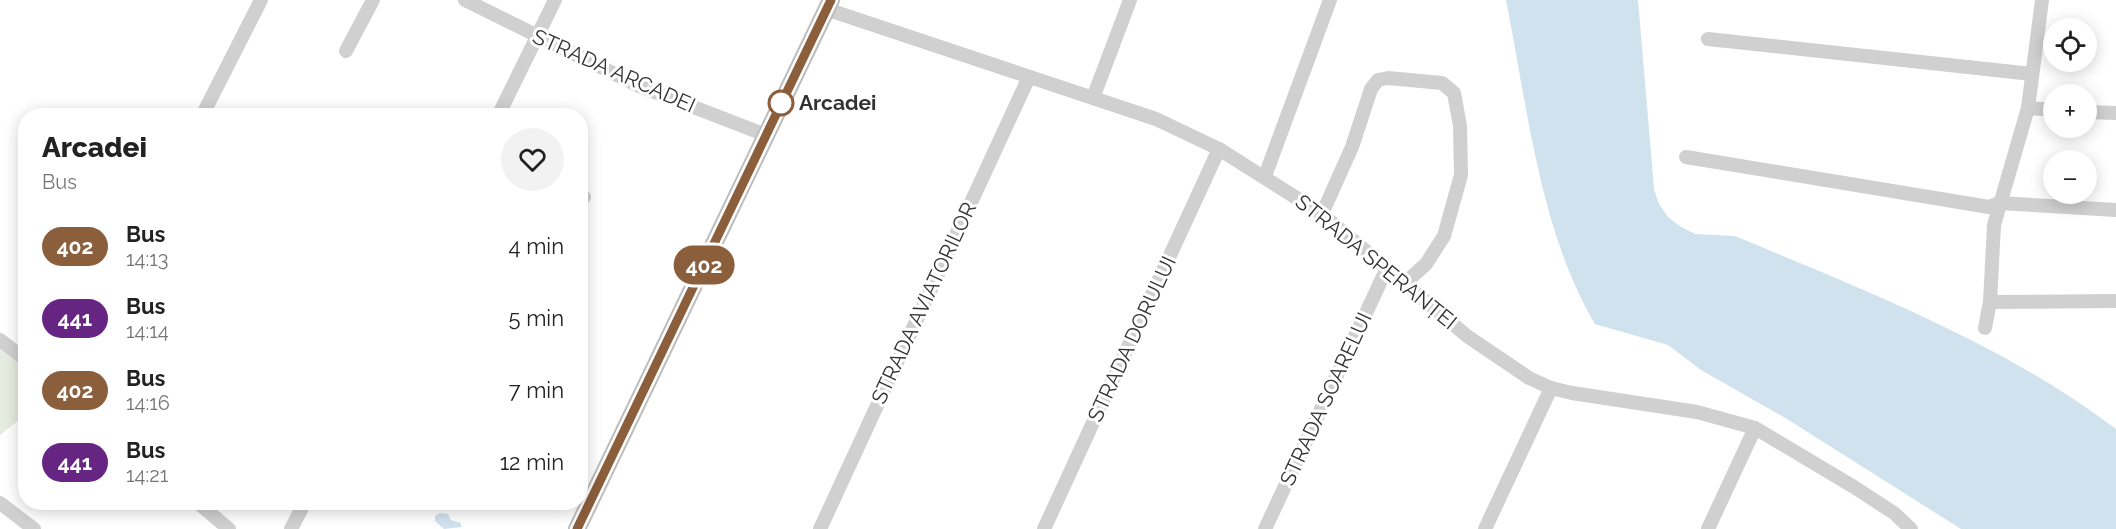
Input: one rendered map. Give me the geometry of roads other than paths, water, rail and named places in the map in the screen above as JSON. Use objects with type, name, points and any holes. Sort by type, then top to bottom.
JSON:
[{"type":"main road","points":[[588,506],[828,5]]},
{"type":"main road","points":[[577,529],[586,510]]},
{"type":"street","points":[[206,108],[261,0]]},
{"type":"street","points":[[346,51],[373,0]]},
{"type":"street","name":"STRADA ARCADEI","points":[[465,0],[639,86],[766,135]]},
{"type":"street","points":[[502,108],[555,0]]},
{"type":"street","points":[[1093,98],[1130,0]]},
{"type":"street","points":[[1265,176],[1330,0]]},
{"type":"street","points":[[1985,328],[1990,302],[1991,241],[1999,203],[2028,108],[2042,0]]},
{"type":"street","name":"STRADA SPERANȚEI","points":[[828,5],[1029,77],[1156,119],[1219,149],[1322,214],[1467,336],[1507,364],[1551,388],[1610,400],[1697,412],[1755,428],[1854,487],[1894,513],[1911,529]]},
{"type":"street","points":[[1708,39],[2032,74]]},
{"type":"street","name":"STRADA AVIATORILOR","points":[[820,529],[1029,77]]},
{"type":"street","points":[[1322,214],[1352,147],[1371,89],[1378,80],[1388,78],[1442,83],[1450,87],[1454,93],[1460,126],[1461,175],[1444,236],[1426,264],[1405,283]]},
{"type":"street","points":[[2028,108],[2043,109]]},
{"type":"street","points":[[2097,112],[2116,113]]},
{"type":"street","name":"STRADA DORULUI","points":[[1044,529],[1219,149]]},
{"type":"street","points":[[1686,157],[1989,207],[1999,203],[2116,210]]},
{"type":"street","name":"STRADA SOARELUI","points":[[1265,529],[1387,268]]},
{"type":"street","points":[[1990,302],[2116,302]]},
{"type":"street","points":[[0,340],[18,354]]},
{"type":"street","points":[[1485,529],[1551,388]]},
{"type":"street","points":[[1708,529],[1755,428]]},
{"type":"street","points":[[0,503],[34,529]]},
{"type":"street","points":[[206,510],[229,529]]},
{"type":"street","points":[[291,529],[301,510]]},
{"type":"water","points":[[1506,0],[1638,0],[1654,189],[1659,204],[1668,217],[1695,234],[1735,236],[1883,298],[1980,345],[2073,399],[2116,429],[2116,529],[1961,529],[1787,419],[1701,370],[1668,345],[1595,324],[1576,288],[1548,209],[1529,124]]},
{"type":"water","points":[[440,513],[448,514],[451,520],[461,523],[461,527],[444,529],[435,521],[435,516]]},
{"type":"place","name":"Arcadei","points":[[781,103]]}]
